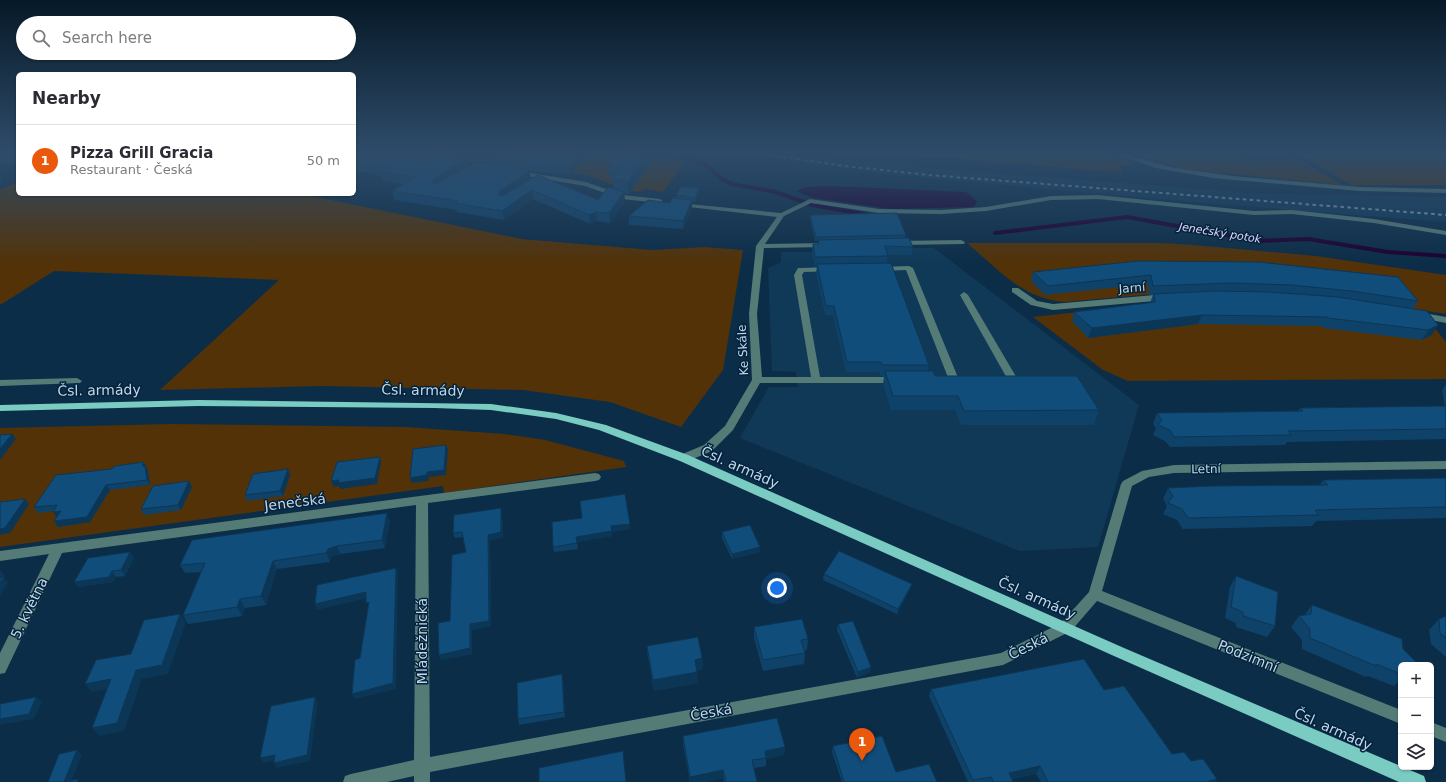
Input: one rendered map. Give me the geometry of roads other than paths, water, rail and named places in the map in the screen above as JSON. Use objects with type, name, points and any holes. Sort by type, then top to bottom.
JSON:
[{"type":"main road","name":"Čsl. armády","points":[[0,408],[198,403],[435,405],[491,407],[556,416],[602,427],[684,458],[1066,627],[1119,652],[1418,782]]},
{"type":"street","points":[[604,190],[622,197],[668,202]]},
{"type":"street","points":[[1378,190],[1446,191]]},
{"type":"street","points":[[675,203],[782,215],[807,201],[879,211],[941,212],[986,209],[1051,198],[1098,197],[1254,213],[1292,212],[1374,221],[1446,233]]},
{"type":"street","name":"Ke Skále","points":[[684,458],[708,448],[729,428],[746,402],[756,380],[753,314],[760,246],[782,215]]},
{"type":"street","points":[[892,243],[962,242]]},
{"type":"street","points":[[760,246],[838,245]]},
{"type":"street","points":[[871,269],[909,268],[954,380]]},
{"type":"street","points":[[816,380],[798,275],[801,270],[841,269]]},
{"type":"street","name":"Jarní","points":[[1015,290],[1034,303],[1052,307],[1175,297]]},
{"type":"street","points":[[964,295],[1017,380],[998,380]]},
{"type":"street","points":[[1408,313],[1445,320]]},
{"type":"street","points":[[756,380],[908,380]]},
{"type":"street","points":[[0,382],[77,381]]},
{"type":"street","name":"Letní","points":[[1066,627],[1095,594],[1127,484],[1146,474],[1174,469],[1446,465]]},
{"type":"street","name":"Jenečská","points":[[0,556],[595,477]]},
{"type":"street","name":"Mládežnická","points":[[422,501],[422,782]]},
{"type":"street","name":"5. května","points":[[0,668],[58,548]]},
{"type":"street","name":"Podzimní","points":[[1095,594],[1398,716]]},
{"type":"street","name":"Česká","points":[[352,782],[422,766],[1002,659],[1066,627]]},
{"type":"street","points":[[1434,730],[1446,735]]},
{"type":"waterway","name":"Jenečský potok","points":[[768,190],[812,205],[868,215]]},
{"type":"waterway","name":"Jenečský potok","points":[[995,233],[1127,217],[1260,241],[1308,239],[1388,252],[1446,256]]},
{"type":"railway","points":[[1129,190],[1446,215]]},
{"type":"place","name":"Pizza Grill Gracia","points":[[862,761]]}]
